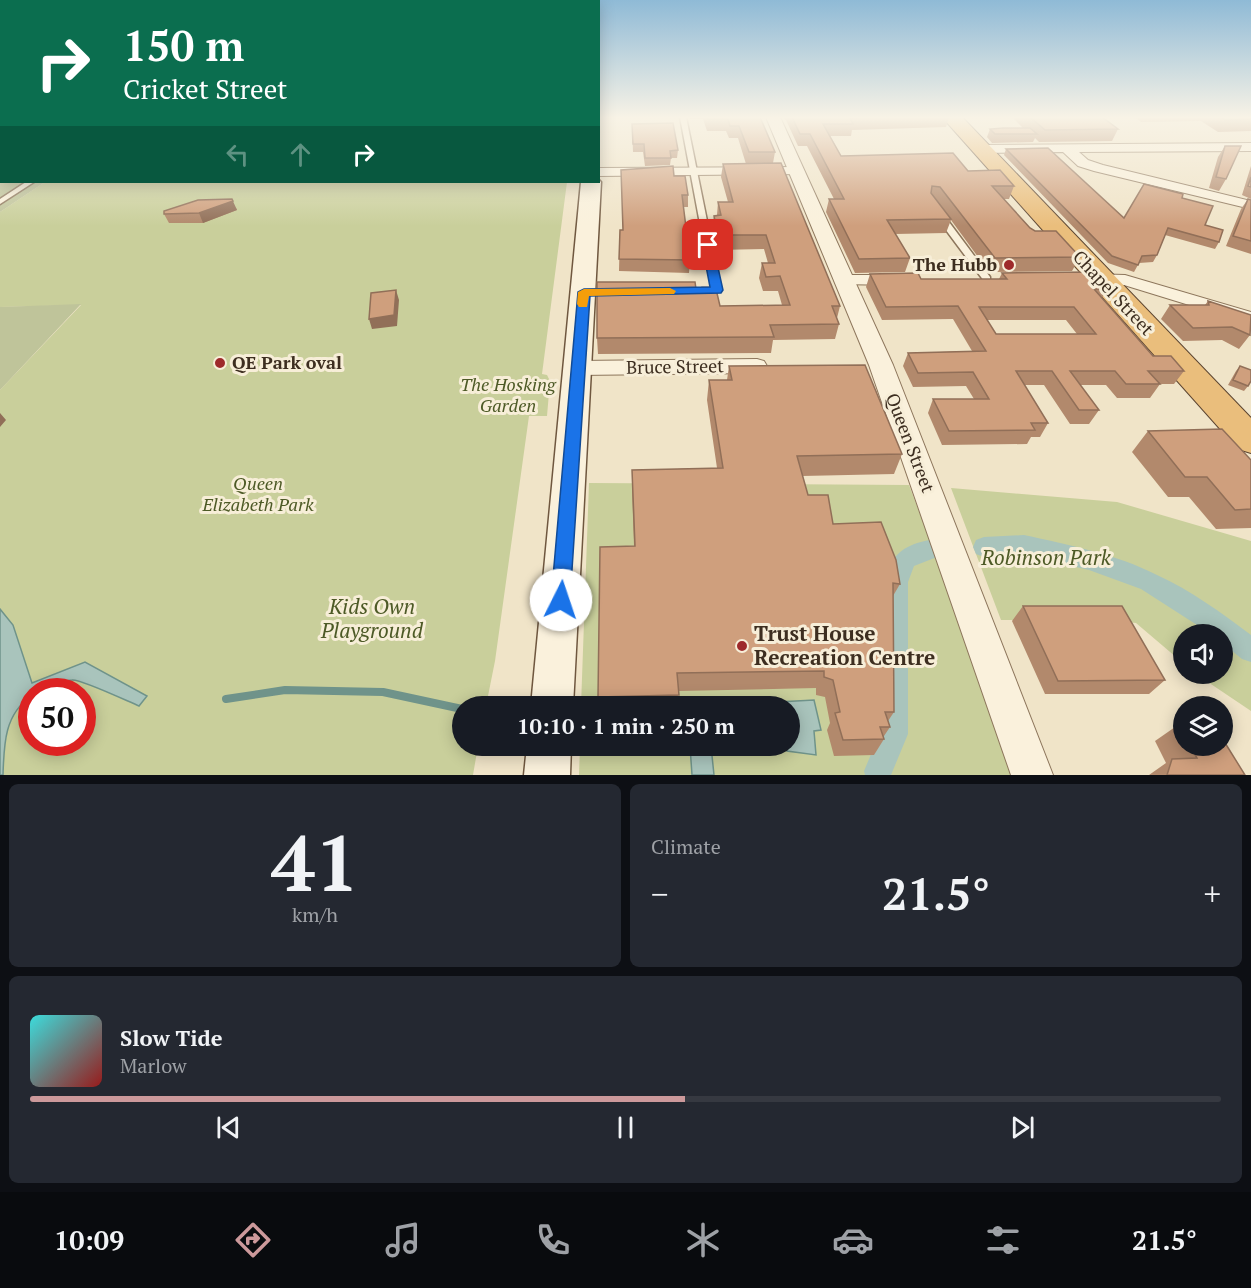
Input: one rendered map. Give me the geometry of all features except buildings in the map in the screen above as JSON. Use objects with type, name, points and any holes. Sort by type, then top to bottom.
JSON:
[{"type":"highway","name":"Chapel Street","points":[[984,153],[1086,279],[1251,440]]},
{"type":"main road","points":[[553,696],[577,368],[588,292],[591,183]]},
{"type":"main road","points":[[546,775],[548,756]]},
{"type":"street","name":"Queen Street","points":[[788,153],[843,280],[868,365],[1032,775]]},
{"type":"street","points":[[1072,153],[1083,163],[1099,168],[1251,205]]},
{"type":"street","points":[[600,163],[692,167],[794,167]]},
{"type":"street","points":[[600,172],[692,167]]},
{"type":"street","points":[[965,279],[1008,279]]},
{"type":"street","points":[[1086,279],[1125,280],[1251,318]]},
{"type":"street","points":[[843,280],[916,280]]},
{"type":"street","name":"Bruce Street","points":[[577,368],[775,366]]},
{"type":"lane","points":[[690,153],[717,290],[693,291]]},
{"type":"lane","points":[[0,202],[28,183]]},
{"type":"lane","points":[[937,212],[987,279]]},
{"type":"green space","points":[[0,183],[44,183],[0,212]]},
{"type":"green space","name":"Queen Elizabeth Park","points":[[44,183],[567,183],[542,374],[547,375],[550,381],[547,416],[529,416],[495,661],[488,696],[452,696],[452,756],[476,756],[473,775],[0,775],[0,390],[81,305],[0,307],[0,212]]},
{"type":"green space","points":[[81,304],[0,390],[0,307]]},
{"type":"green space","points":[[589,483],[909,485],[1019,775],[579,775],[580,756],[800,756],[800,696],[581,696]]},
{"type":"green space","name":"Robinson Park","points":[[951,488],[1117,502],[1251,541],[1251,711],[1233,699],[1233,696],[1229,696],[1211,684],[1233,684],[1233,624],[1173,624],[1173,654],[1136,623],[1108,620],[1001,620]]},
{"type":"water","points":[[0,609],[13,625],[30,678],[18,678],[18,709],[7,731],[3,775],[0,775]]},
{"type":"water","points":[[85,662],[147,696],[139,706],[96,687],[96,678],[45,678]]},
{"type":"water","points":[[814,700],[821,730],[814,731],[816,755],[800,753],[800,701]]},
{"type":"water","points":[[691,756],[712,756],[714,775],[692,775]]},
{"type":"waterway","points":[[984,547],[1024,545],[1090,560],[1149,582],[1218,625],[1251,650]]},
{"type":"waterway","points":[[878,771],[894,734],[896,582],[900,568],[906,559],[929,550]]},
{"type":"waterway","points":[[226,699],[285,690],[383,692],[452,707]]},
{"type":"slow traffic","points":[[583,304],[584,292],[670,291]]},
{"type":"place","name":"The Hubb","points":[[1009,265]]},
{"type":"place","name":"QE Park oval","points":[[220,363]]},
{"type":"place","name":"Trust House Recreation Centre","points":[[742,646]]},
{"type":"route","points":[[561,600],[584,292],[717,290],[708,245]]},
{"type":"park label","name":"The Hosking Garden","points":[[508,395]]},
{"type":"park label","name":"Kids Own Playground","points":[[372,619]]}]
